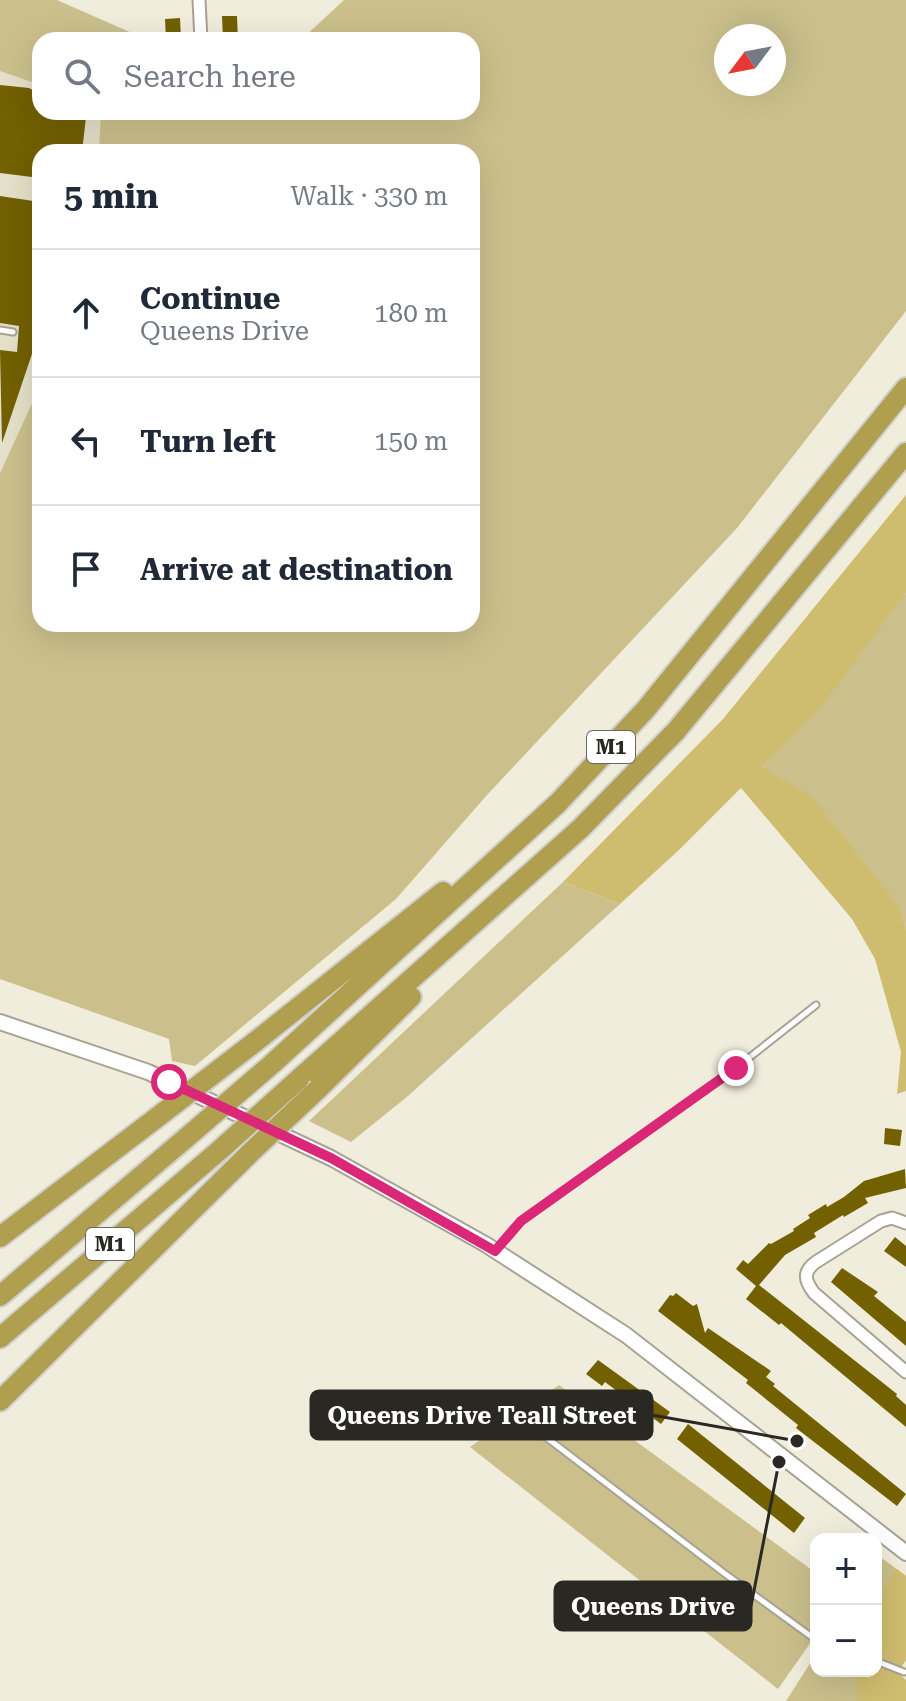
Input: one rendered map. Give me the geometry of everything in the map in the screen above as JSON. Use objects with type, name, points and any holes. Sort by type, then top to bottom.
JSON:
[{"type":"highway","name":"M1","points":[[0,1296],[272,1064],[558,803],[646,709],[906,388]]},
{"type":"highway","name":"M1","points":[[0,1338],[221,1149],[309,1084],[581,828],[676,731],[906,453]]},
{"type":"highway","points":[[0,1237],[255,1042],[365,952],[558,803]]},
{"type":"highway","points":[[0,1401],[250,1153],[309,1084]]},
{"type":"street","points":[[199,0],[201,32]]},
{"type":"street","points":[[0,1022],[148,1072],[331,1158],[495,1251],[626,1335],[906,1553]]},
{"type":"street","points":[[905,1217],[881,1221],[816,1262],[808,1268],[806,1275],[807,1283],[825,1304],[906,1372]]},
{"type":"lane","points":[[0,330],[13,332]]},
{"type":"lane","points":[[495,1251],[521,1221],[736,1068],[816,1005]]},
{"type":"lane","points":[[530,1425],[810,1637]]},
{"type":"lane","points":[[882,1663],[905,1671]]},
{"type":"shaded area","points":[[0,0],[57,0],[130,32],[32,32],[32,82],[0,71]]},
{"type":"shaded area","points":[[344,0],[906,0],[906,311],[737,528],[487,795],[396,899],[195,1066],[172,1061],[169,1039],[0,979],[0,473],[32,403],[32,632],[480,632],[480,144],[99,144],[101,120],[480,120],[480,32],[310,32]]},
{"type":"shaded area","points":[[0,71],[32,82],[32,120],[101,120],[100,144],[32,144],[32,403],[0,473]]},
{"type":"shaded area","points":[[906,495],[906,593],[824,704],[762,767],[813,798],[901,909],[906,931],[906,1091],[897,1094],[901,1052],[875,959],[852,919],[741,788],[620,904],[563,882],[723,719]]},
{"type":"shaded area","points":[[906,593],[906,931],[901,909],[762,767]]},
{"type":"shaded area","points":[[563,882],[620,904],[408,1096],[351,1142],[309,1121]]},
{"type":"shaded area","points":[[559,1385],[810,1569],[810,1644],[778,1689],[470,1447]]},
{"type":"shaded area","points":[[882,1558],[906,1576],[906,1660],[897,1673],[906,1680],[906,1701],[786,1701],[810,1663],[810,1677],[882,1677]]},
{"type":"shaded area","points":[[897,1569],[906,1576],[906,1660],[897,1673],[906,1680],[906,1701],[857,1701],[855,1677],[882,1677],[882,1590]]},
{"type":"building","points":[[222,16],[237,16],[238,32],[223,32]]},
{"type":"building","points":[[180,18],[181,32],[166,32],[165,19]]},
{"type":"building","points":[[0,85],[32,90],[32,120],[86,120],[83,144],[32,144],[32,177],[0,173]]},
{"type":"building","points":[[0,196],[32,201],[32,354],[2,443],[0,350],[17,352],[19,326],[0,323]]},
{"type":"building","points":[[885,1128],[902,1130],[900,1146],[884,1144]]},
{"type":"building","points":[[905,1169],[906,1188],[865,1198],[868,1203],[814,1233],[816,1237],[785,1255],[759,1285],[897,1394],[906,1405],[906,1427],[781,1323],[779,1325],[746,1299],[756,1286],[736,1269],[743,1260],[748,1264],[769,1243],[794,1231],[810,1218],[808,1215],[844,1197],[864,1181]]},
{"type":"building","points":[[895,1237],[906,1246],[906,1267],[884,1251]]},
{"type":"building","points":[[842,1268],[878,1292],[874,1296],[906,1322],[906,1346],[831,1282]]},
{"type":"building","points":[[676,1293],[693,1306],[697,1304],[705,1333],[708,1328],[771,1371],[766,1377],[775,1384],[773,1386],[906,1494],[897,1506],[796,1428],[798,1425],[746,1383],[748,1380],[658,1311],[670,1295]]},
{"type":"building","points":[[598,1360],[670,1412],[661,1424],[605,1382],[602,1386],[586,1374]]},
{"type":"building","points":[[688,1424],[805,1518],[794,1533],[677,1439]]},
{"type":"place","name":"Queens Drive Teall Street","points":[[797,1441]]},
{"type":"place","name":"Queens Drive","points":[[779,1462]]},
{"type":"route","points":[[169,1082],[331,1158],[495,1251],[521,1221],[736,1068]]}]
